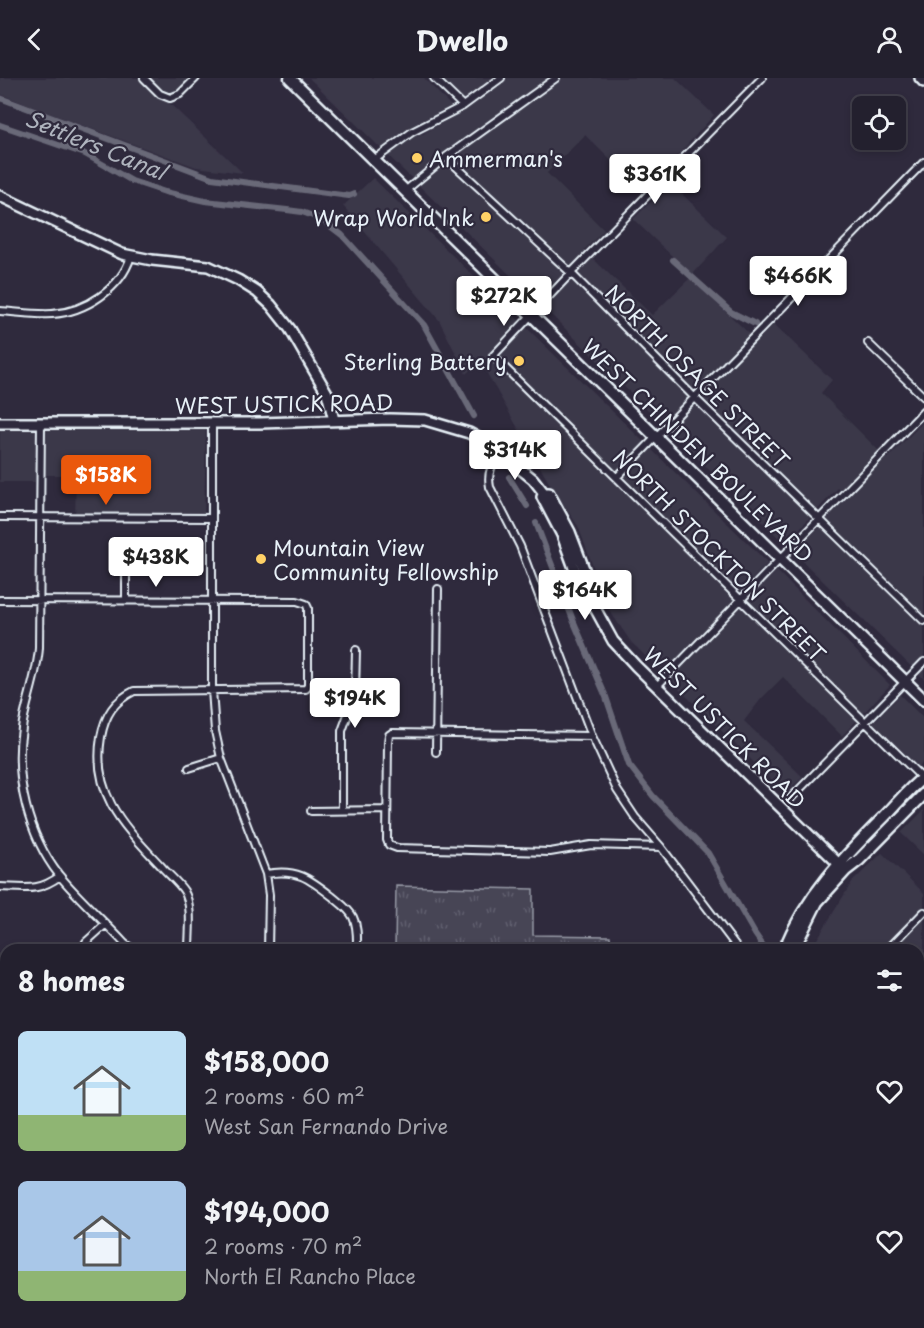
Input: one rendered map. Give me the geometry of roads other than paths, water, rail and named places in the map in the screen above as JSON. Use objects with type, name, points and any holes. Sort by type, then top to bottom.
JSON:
[{"type":"main road","name":"WEST CHINDEN BOULEVARD","points":[[290,78],[924,700]]},
{"type":"main road","points":[[920,78],[924,82]]},
{"type":"main road","points":[[0,196],[131,256],[208,266],[257,292],[271,304],[290,329],[327,393],[334,420]]},
{"type":"main road","name":"WEST USTICK ROAD","points":[[0,423],[212,423],[390,418],[425,420],[445,424],[469,433],[491,445],[533,479],[544,493],[542,497],[562,535],[585,598],[590,599],[613,641],[842,867]]},
{"type":"main road","points":[[790,944],[842,867],[923,778]]},
{"type":"main road","points":[[842,867],[859,860],[924,794]]},
{"type":"street","points":[[144,78],[160,94],[170,98],[180,94],[196,78]]},
{"type":"street","points":[[434,78],[463,106]]},
{"type":"street","points":[[374,160],[412,132],[463,106],[501,78]]},
{"type":"street","points":[[405,191],[446,157],[556,78]]},
{"type":"street","points":[[532,314],[759,79]]},
{"type":"street","name":"NORTH OSAGE STREET","points":[[446,157],[571,273],[694,397],[924,621]]},
{"type":"street","points":[[618,477],[924,162]]},
{"type":"street","points":[[0,311],[52,314],[73,311],[92,302],[107,291],[124,273],[131,256]]},
{"type":"street","name":"NORTH STOCKTON STREET","points":[[532,314],[493,356],[923,778]]},
{"type":"street","points":[[868,343],[924,397]]},
{"type":"street","points":[[657,686],[924,411]]},
{"type":"street","points":[[41,423],[38,666],[22,729],[19,754],[21,778],[31,821],[49,860],[60,876],[125,944]]},
{"type":"street","points":[[212,423],[212,690],[215,731],[221,758],[266,874],[269,895],[268,944]]},
{"type":"street","points":[[501,453],[490,469],[488,478],[490,487],[520,546],[592,736],[617,790],[635,817],[661,847],[734,944]]},
{"type":"street","points":[[0,517],[212,518]]},
{"type":"street","points":[[126,557],[126,600]]},
{"type":"street","points":[[436,752],[438,589]]},
{"type":"street","points":[[0,600],[297,601],[306,604],[308,608],[308,685],[306,689],[134,691],[124,696],[110,711],[104,725],[99,751],[102,783],[112,809],[126,828],[184,892],[189,911],[189,944]]},
{"type":"street","points":[[342,810],[342,731],[355,695],[356,650]]},
{"type":"street","points":[[791,798],[924,662]]},
{"type":"street","points":[[592,736],[395,733],[389,735],[387,810],[389,845],[397,848],[550,852],[591,845],[661,847]]},
{"type":"street","points":[[189,768],[221,758]]},
{"type":"street","points":[[311,811],[387,810]]},
{"type":"street","points":[[266,874],[280,871],[296,873],[346,907],[356,925],[357,944]]},
{"type":"street","points":[[0,887],[34,889],[60,876]]},
{"type":"street","points":[[893,944],[924,912]]},
{"type":"street","points":[[86,944],[106,924]]},
{"type":"street","points":[[0,964],[0,975]]},
{"type":"waterway","points":[[0,98],[212,178],[349,196],[354,194]]},
{"type":"waterway","name":"Settlers Canal","points":[[0,125],[85,154],[132,181],[165,192],[205,201],[302,212],[321,219],[342,235],[424,325],[474,416]]},
{"type":"waterway","points":[[673,260],[731,312],[755,324]]},
{"type":"waterway","name":"Settlers Canal","points":[[509,477],[527,506]]},
{"type":"waterway","name":"Settlers Canal","points":[[536,523],[573,620],[606,697],[629,765],[653,796],[708,853],[762,944]]},
{"type":"place","name":"Ammerman's","points":[[417,158]]},
{"type":"place","name":"Wrap World Ink","points":[[486,217]]},
{"type":"place","name":"Sterling Battery","points":[[519,361]]},
{"type":"place","name":"Mountain View Community Fellowship","points":[[261,559]]}]
